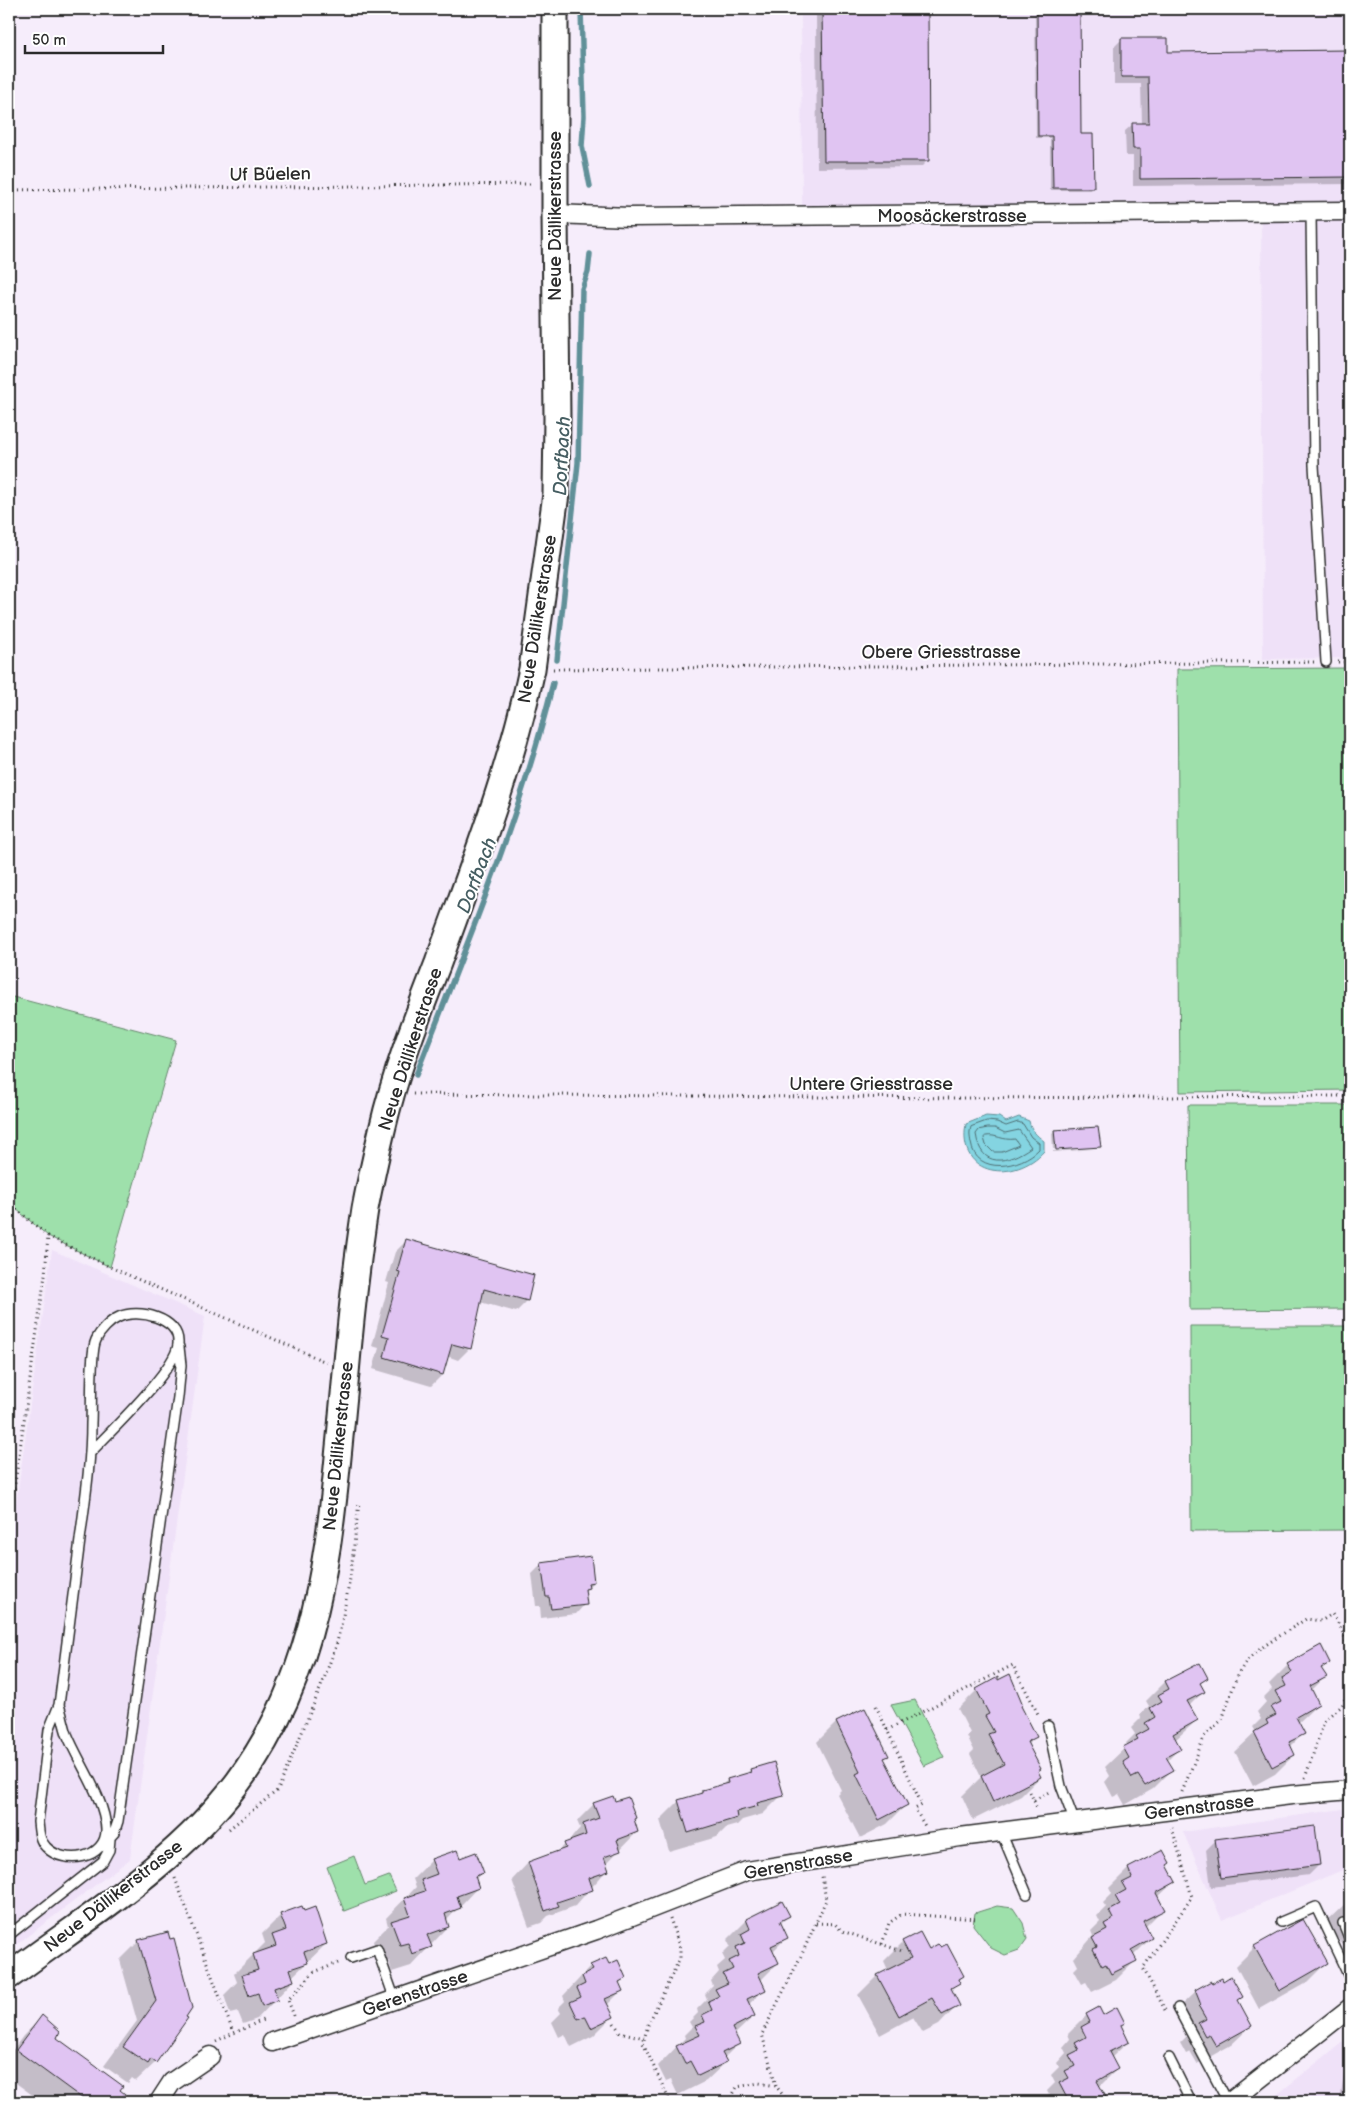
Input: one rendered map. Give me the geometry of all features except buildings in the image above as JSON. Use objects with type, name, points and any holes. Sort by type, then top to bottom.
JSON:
[{"type":"street","name":"Neue Dällikerstrasse","points":[[9,1976],[158,1864],[202,1823],[237,1783],[280,1716],[296,1675],[320,1593],[334,1498],[365,1207],[392,1094],[421,1008],[492,816],[526,697],[532,669],[556,494],[555,9]]},
{"type":"street","name":"Moosäckerstrasse","points":[[555,214],[629,218],[1350,212]]},
{"type":"street","name":"Gerenstrasse","points":[[272,2042],[596,1930],[747,1871],[1001,1832],[1291,1795],[1350,1790]]},
{"type":"street","points":[[1229,2102],[1350,2008]]},
{"type":"street","points":[[159,2102],[172,2082],[210,2056]]},
{"type":"lane","points":[[1311,212],[1314,465],[1326,662]]},
{"type":"lane","points":[[9,1935],[103,1861],[109,1850],[110,1839],[118,1821],[181,1365],[177,1334],[166,1321],[138,1313],[120,1316],[110,1322],[95,1342],[92,1369],[91,1452],[59,1705],[49,1730],[39,1805],[40,1836],[45,1846],[57,1856],[72,1859],[86,1856],[100,1848],[110,1839]]},
{"type":"lane","points":[[91,1452],[162,1375],[178,1344]]},
{"type":"lane","points":[[59,1705],[67,1734],[104,1814],[106,1831],[100,1848]]},
{"type":"lane","points":[[1048,1726],[1061,1786],[1075,1823]]},
{"type":"lane","points":[[1001,1832],[1027,1894]]},
{"type":"lane","points":[[1281,1922],[1316,1907],[1350,1979]]},
{"type":"lane","points":[[1343,1923],[1350,1940]]},
{"type":"lane","points":[[351,1958],[377,1949],[395,2000]]},
{"type":"lane","points":[[1178,2008],[1229,2102]]},
{"type":"lane","points":[[1169,2058],[1191,2102]]},
{"type":"path","points":[[532,174],[532,194]]},
{"type":"path","name":"Uf Büelen","points":[[9,190],[532,184]]},
{"type":"path","name":"Obere Griesstrasse","points":[[532,669],[1350,662]]},
{"type":"path","name":"Untere Griesstrasse","points":[[392,1094],[956,1098],[1350,1096]]},
{"type":"path","points":[[9,1203],[48,1236],[128,1275],[306,1355],[329,1363]]},
{"type":"path","points":[[9,1525],[45,1274],[48,1236]]},
{"type":"path","points":[[1180,1797],[1205,1735],[1222,1720],[1237,1676],[1247,1660],[1264,1646],[1306,1619],[1321,1621],[1332,1614],[1341,1626],[1347,1642],[1350,1666]]},
{"type":"path","points":[[887,1730],[1013,1665],[1038,1715],[1048,1726]]},
{"type":"path","points":[[1304,1781],[1325,1719],[1342,1706],[1350,1685]]},
{"type":"path","points":[[876,1706],[922,1805],[915,1809],[928,1831]]},
{"type":"path","points":[[1030,1792],[1041,1815]]},
{"type":"path","points":[[1166,2012],[1143,1968],[1192,1897],[1171,1827]]},
{"type":"path","points":[[788,2102],[776,2086],[762,2034],[826,1900],[822,1872]]},
{"type":"path","points":[[172,1874],[233,2032]]},
{"type":"path","points":[[668,1913],[680,1949],[680,1958],[648,2025],[643,2043],[670,2102]]},
{"type":"path","points":[[882,1944],[890,1923],[902,1914],[978,1919]]},
{"type":"path","points":[[816,1923],[835,1924],[842,1931],[902,1951]]},
{"type":"path","points":[[294,2017],[288,2000],[314,1972],[351,1958]]},
{"type":"path","points":[[210,2056],[206,2046],[233,2032],[263,2020]]},
{"type":"path","points":[[614,2023],[620,2032],[644,2038]]},
{"type":"path","points":[[730,2102],[737,2087],[759,2083],[776,2086]]},
{"type":"shaded area","points":[[801,9],[1350,9],[1350,658],[1263,659],[1261,203],[802,207]]},
{"type":"shaded area","points":[[52,1250],[205,1316],[130,1859],[9,1950],[9,1553]]},
{"type":"shaded area","points":[[1350,1808],[1350,1867],[1222,1920],[1183,1832]]},
{"type":"shaded area","points":[[1350,2036],[1350,2102],[1268,2102]]},
{"type":"green space","points":[[1350,668],[1350,1090],[1180,1092],[1177,669]]},
{"type":"green space","points":[[9,996],[176,1040],[110,1267],[48,1236],[9,1203]]},
{"type":"green space","points":[[1188,1105],[1350,1105],[1350,1309],[1190,1310]]},
{"type":"green space","points":[[1190,1326],[1350,1326],[1350,1530],[1191,1531]]},
{"type":"green space","points":[[915,1700],[944,1757],[924,1766],[891,1705]]},
{"type":"green space","points":[[354,1856],[365,1885],[389,1876],[396,1891],[344,1911],[327,1867]]},
{"type":"green space","points":[[997,1906],[1013,1908],[1023,1923],[1027,1939],[1019,1950],[1005,1955],[991,1948],[973,1925],[975,1913]]},
{"type":"water","points":[[986,1116],[999,1117],[1006,1122],[1019,1117],[1029,1121],[1034,1132],[1044,1141],[1044,1151],[1032,1161],[1019,1168],[1004,1171],[991,1170],[979,1165],[970,1156],[965,1142],[966,1124]]},
{"type":"waterway","name":"Dorfbach","points":[[581,9],[584,116],[582,146],[590,186]]},
{"type":"waterway","name":"Dorfbach","points":[[557,660],[578,463],[582,289],[588,272],[590,254]]},
{"type":"waterway","name":"Dorfbach","points":[[416,1075],[491,881],[525,783],[553,683]]}]
